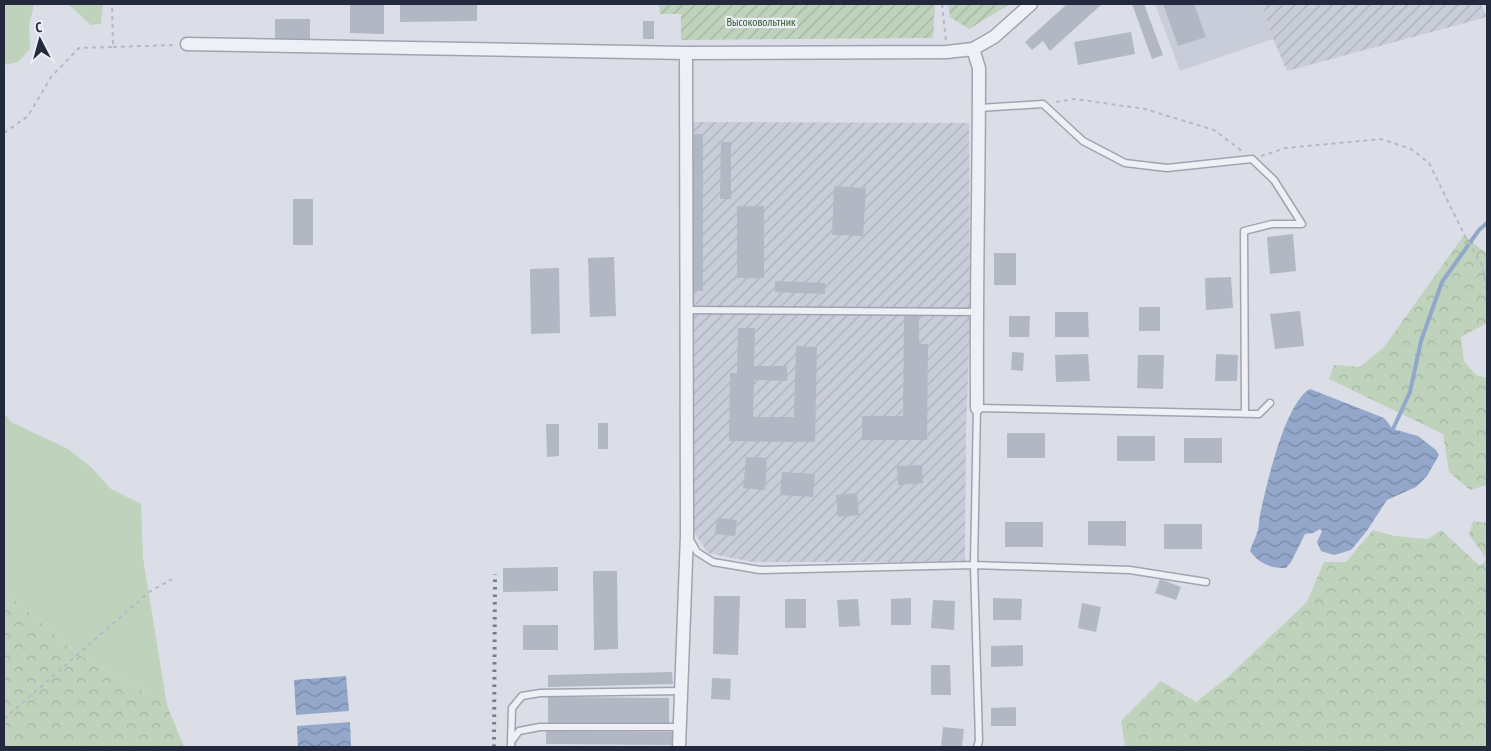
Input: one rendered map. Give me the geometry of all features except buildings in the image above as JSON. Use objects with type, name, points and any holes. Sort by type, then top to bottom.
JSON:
[{"type":"street","points":[[187,44],[686,53],[947,52],[973,49],[994,37],[1032,4]]},
{"type":"street","points":[[973,49],[979,68],[979,219],[976,312],[977,408]]},
{"type":"street","points":[[679,747],[687,535],[686,53]]},
{"type":"lane","points":[[979,108],[1044,104],[1083,141],[1125,163],[1167,168],[1252,159],[1274,180],[1302,224],[1272,224],[1244,231],[1245,414]]},
{"type":"lane","points":[[687,310],[976,312]]},
{"type":"lane","points":[[978,747],[974,565],[977,408],[1259,414],[1270,403]]},
{"type":"lane","points":[[687,535],[697,552],[713,562],[760,570],[974,565],[1130,570],[1206,582]]},
{"type":"lane","points":[[511,745],[512,708],[522,696],[540,693],[682,690]]},
{"type":"lane","points":[[511,745],[519,731],[540,727],[680,727]]},
{"type":"path","points":[[112,4],[113,47]]},
{"type":"path","points":[[942,4],[947,52]]},
{"type":"path","points":[[4,133],[28,116],[51,77],[79,48],[187,44]]},
{"type":"path","points":[[1044,104],[1075,99],[1145,109],[1214,130],[1252,159],[1286,148],[1381,139],[1411,149],[1429,163],[1465,236],[1482,265],[1487,291]]},
{"type":"path","points":[[4,719],[143,598],[172,579]]},
{"type":"shaded area","points":[[1155,4],[1261,4],[1273,39],[1180,71]]},
{"type":"shaded area","points":[[1261,4],[1481,4],[1487,17],[1287,71]]},
{"type":"shaded area","points":[[693,122],[969,123],[970,322],[966,431],[965,562],[753,562],[708,553],[693,531]]},
{"type":"green space","points":[[4,4],[34,4],[29,26],[30,49],[18,62],[4,65]]},
{"type":"green space","points":[[68,4],[103,4],[101,24],[91,25]]},
{"type":"green space","name":"Высоковольтник","points":[[659,4],[935,4],[933,38],[681,40],[681,14],[660,14]]},
{"type":"green space","points":[[948,4],[1010,4],[969,29],[950,17]]},
{"type":"green space","points":[[1464,235],[1487,254],[1487,323],[1461,337],[1464,361],[1476,375],[1487,378],[1487,485],[1470,490],[1449,472],[1443,434],[1329,379],[1334,365],[1360,367],[1384,347]]},
{"type":"green space","points":[[4,413],[11,422],[68,449],[91,467],[111,489],[141,504],[143,558],[167,705],[78,654],[4,591]]},
{"type":"green space","points":[[1473,521],[1487,523],[1487,559],[1469,535]]},
{"type":"green space","points":[[1373,530],[1394,536],[1428,539],[1441,530],[1480,566],[1487,559],[1487,747],[1125,747],[1121,721],[1161,681],[1196,702],[1229,676],[1307,602],[1324,562],[1346,562]]},
{"type":"green space","points":[[4,591],[78,654],[167,705],[184,747],[4,747]]},
{"type":"water","points":[[1310,389],[1384,418],[1393,429],[1418,436],[1436,450],[1439,455],[1427,476],[1416,487],[1387,500],[1366,532],[1351,550],[1334,555],[1321,551],[1317,542],[1322,531],[1320,529],[1313,533],[1305,534],[1286,568],[1276,567],[1261,562],[1250,551],[1258,530],[1267,485],[1285,427],[1292,410],[1301,397]]},
{"type":"water","points":[[346,676],[349,711],[296,715],[294,680]]},
{"type":"water","points":[[350,722],[351,747],[298,747],[297,726]]},
{"type":"waterway","points":[[1393,429],[1410,392],[1421,341],[1442,282],[1479,230],[1487,223]]},
{"type":"railway","points":[[494,747],[495,574]]}]
